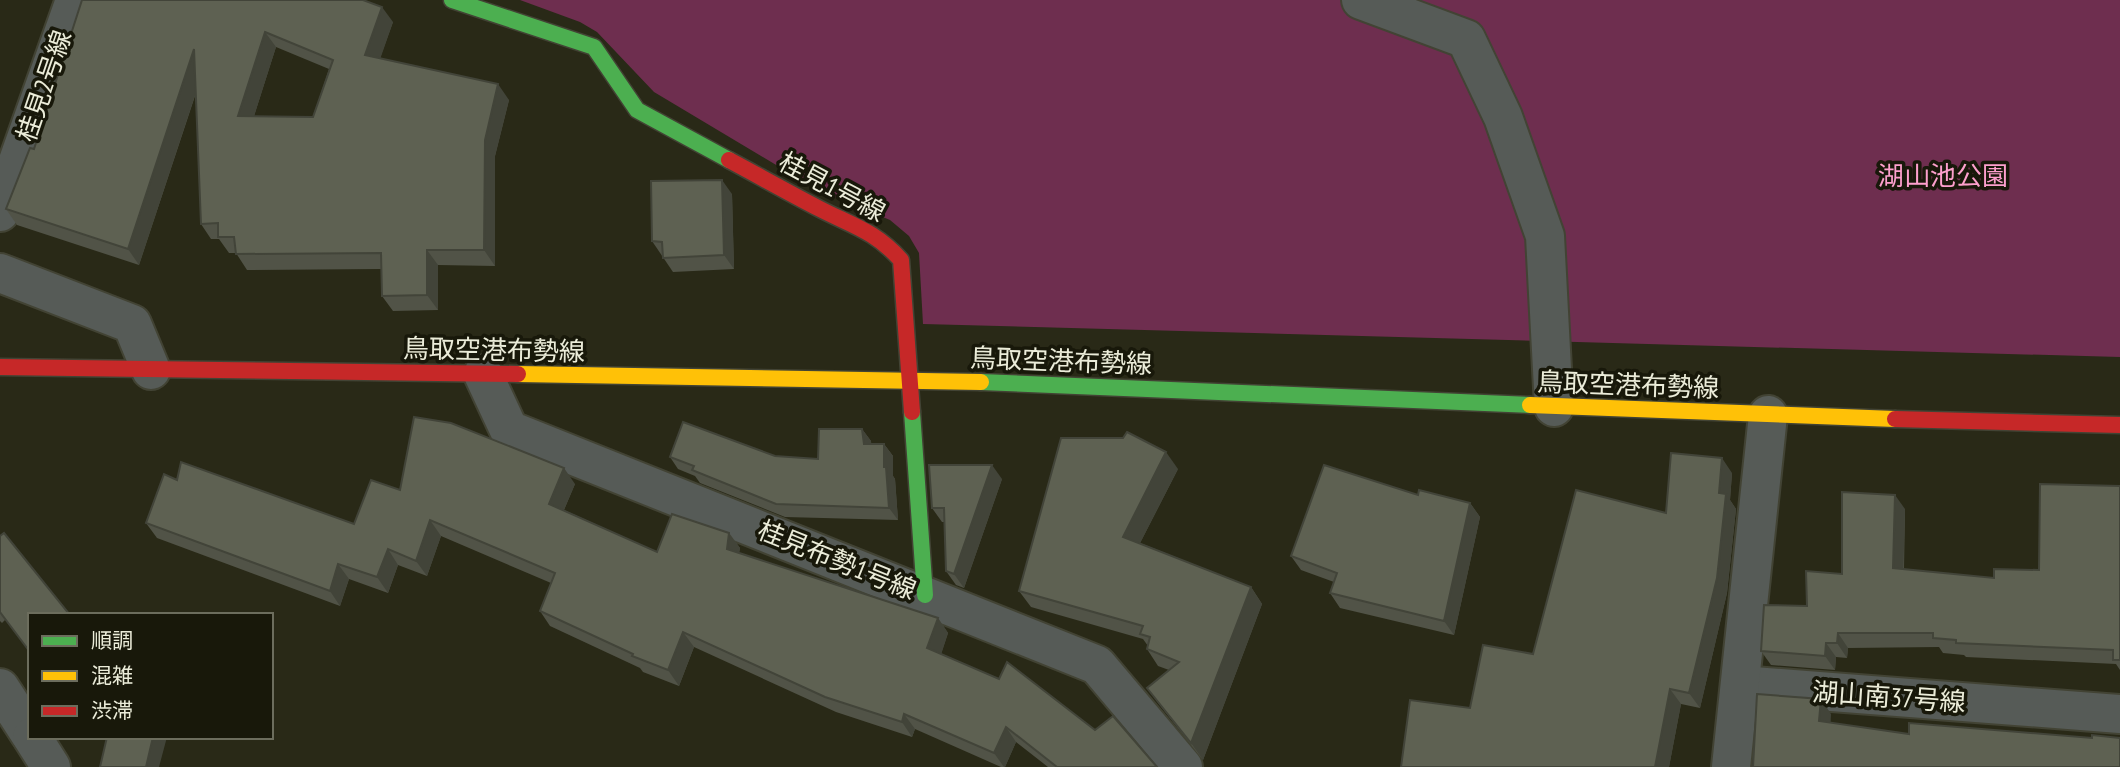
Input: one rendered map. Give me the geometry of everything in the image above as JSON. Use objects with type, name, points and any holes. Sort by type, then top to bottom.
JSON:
[{"type":"main road","name":"桂見1号線","points":[[452,0],[594,47],[637,110],[885,242],[901,260],[925,595]]},
{"type":"main road","name":"鳥取空港布勢線","points":[[0,367],[910,379],[1554,407],[2120,425]]},
{"type":"street","name":"桂見2号線","points":[[0,212],[75,0]]},
{"type":"street","points":[[1361,0],[1466,40],[1503,117],[1545,236],[1554,407]]},
{"type":"street","points":[[0,273],[132,324],[151,370]]},
{"type":"street","name":"桂見布勢1号線","points":[[483,374],[509,430],[1097,665],[1183,767]]},
{"type":"street","points":[[1731,767],[1768,415]]},
{"type":"street","name":"湖山南37号線","points":[[1740,685],[2120,714]]},
{"type":"street","points":[[0,688],[28,731]]},
{"type":"street","points":[[33,739],[51,767]]},
{"type":"green space","name":"湖山池公園","points":[[520,0],[2120,0],[2120,357],[923,324],[919,253],[909,236],[890,220],[818,190],[654,92],[597,32],[580,22]]},
{"type":"building","points":[[82,0],[363,0],[382,7],[365,55],[498,84],[485,140],[484,250],[427,250],[427,295],[382,296],[381,253],[236,254],[234,237],[218,237],[218,223],[201,224],[194,49],[128,249],[6,209],[30,148],[34,149]],"holes":[[[265,32],[333,60],[313,117],[238,116]]]},
{"type":"building","points":[[722,180],[724,255],[663,258],[662,242],[652,241],[651,181]]},
{"type":"building","points":[[414,417],[451,423],[564,468],[549,504],[657,552],[672,514],[729,533],[727,549],[938,618],[927,648],[999,679],[1007,662],[1095,730],[1113,716],[1157,767],[1057,767],[1006,727],[994,753],[904,714],[902,722],[825,697],[683,632],[668,670],[632,656],[633,654],[540,611],[555,573],[430,520],[416,561],[388,549],[377,577],[338,564],[330,591],[146,523],[164,474],[177,480],[181,462],[354,524],[371,480],[400,490]]},
{"type":"building","points":[[683,422],[775,456],[818,459],[819,429],[862,429],[864,444],[884,444],[889,508],[776,504],[692,470],[694,466],[670,457]]},
{"type":"building","points":[[1127,432],[1166,452],[1123,537],[1251,587],[1191,743],[1147,688],[1179,662],[1147,649],[1150,637],[1140,634],[1143,626],[1019,591],[1061,438],[1123,438]]},
{"type":"building","points":[[1671,453],[1722,458],[1719,493],[1726,494],[1717,578],[1689,693],[1670,689],[1655,767],[1401,767],[1410,700],[1470,708],[1483,645],[1533,654],[1576,490],[1666,513]]},
{"type":"building","points":[[929,465],[992,465],[954,574],[946,571],[944,508],[932,508]]},
{"type":"building","points":[[1324,465],[1418,495],[1419,490],[1470,503],[1444,621],[1330,593],[1337,573],[1291,556]]},
{"type":"building","points":[[2040,484],[2120,486],[2120,660],[2113,660],[2113,650],[1956,643],[1956,640],[1933,638],[1933,633],[1838,633],[1837,643],[1826,643],[1825,656],[1761,651],[1764,605],[1807,606],[1806,571],[1842,574],[1842,492],[1895,495],[1893,568],[1994,578],[1994,569],[2039,570]]},
{"type":"building","points":[[4,533],[68,613],[28,613],[28,649],[0,612],[0,536]]},
{"type":"building","points":[[1757,694],[1821,699],[1819,721],[1909,734],[1909,723],[2120,738],[2120,767],[1753,767]]},
{"type":"building","points":[[107,739],[153,739],[146,767],[100,767]]},
{"type":"traffic: fast","points":[[452,0],[594,47],[637,110],[729,160]]},
{"type":"traffic: fast","points":[[981,382],[1530,405]]},
{"type":"traffic: fast","points":[[912,412],[925,595]]},
{"type":"traffic: slow","points":[[518,374],[981,382]]},
{"type":"traffic: slow","points":[[1530,405],[1895,419]]},
{"type":"traffic: jam","points":[[729,160],[863,230],[882,242],[901,260],[912,412]]},
{"type":"traffic: jam","points":[[0,367],[518,374]]},
{"type":"traffic: jam","points":[[1895,419],[2120,425]]}]
